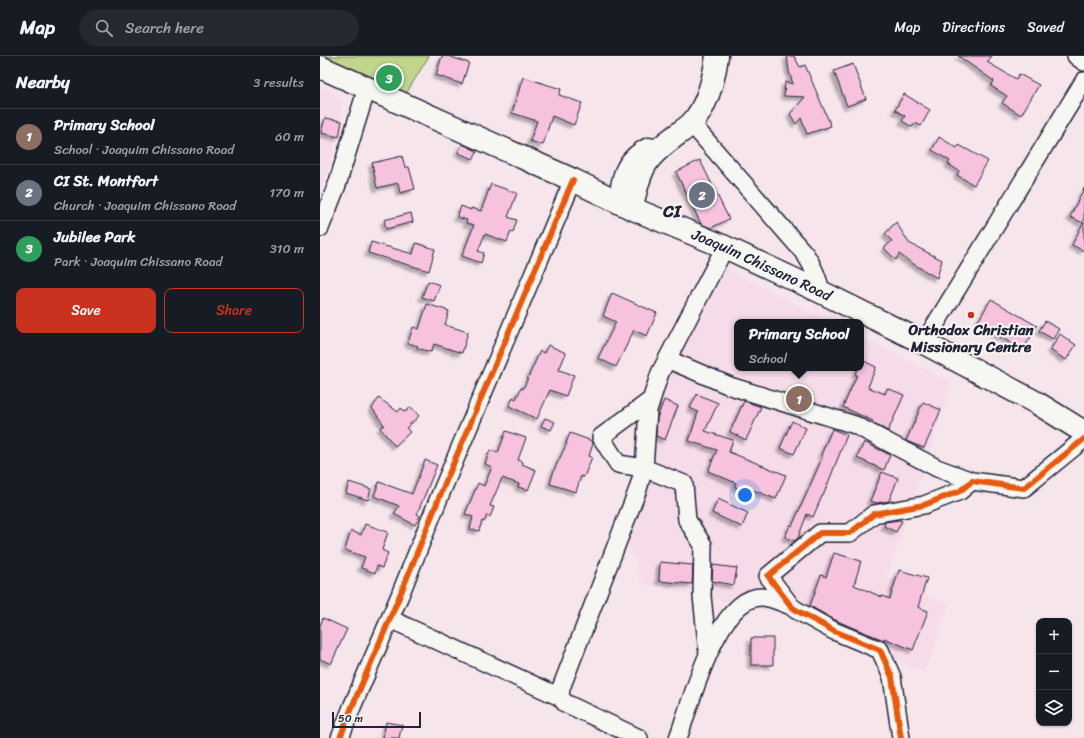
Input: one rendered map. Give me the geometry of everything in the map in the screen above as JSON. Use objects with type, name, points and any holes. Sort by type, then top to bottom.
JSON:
[{"type":"main road","points":[[626,206],[622,181],[628,166],[641,153],[684,129],[700,112],[708,94],[717,56]]},
{"type":"main road","name":"Joaquim Chissano Road","points":[[320,67],[573,180],[626,206],[725,247],[821,292],[924,343],[1036,402],[1084,432]]},
{"type":"street","points":[[1076,56],[1084,62]]},
{"type":"street","points":[[924,343],[1084,81]]},
{"type":"street","points":[[320,228],[337,185],[367,88]]},
{"type":"street","points":[[684,129],[805,254],[815,270],[821,292]]},
{"type":"street","points":[[340,738],[446,481],[573,180]]},
{"type":"street","points":[[560,698],[561,688],[638,489],[644,468],[648,410],[660,372],[725,247]]},
{"type":"street","points":[[667,359],[730,386],[855,425],[937,468],[972,481],[1024,488],[1084,439]]},
{"type":"street","points":[[651,400],[601,437],[618,464],[644,468],[684,484],[687,520],[704,545],[702,596],[708,654]]},
{"type":"street","points":[[791,606],[768,576],[820,533],[850,533],[874,514],[924,505],[960,491],[972,481]]},
{"type":"street","points":[[678,738],[708,654],[716,636],[729,616],[746,600],[762,596],[791,606],[834,630],[880,650],[892,677],[900,738]]},
{"type":"street","points":[[390,619],[560,698],[565,703],[639,738]]},
{"type":"shaded area","points":[[320,87],[329,90],[341,99],[341,125],[320,192]]},
{"type":"shaded area","points":[[709,260],[825,319],[734,319],[734,371],[864,371],[864,339],[952,383],[886,579],[949,604],[925,672],[788,616],[642,583],[627,539],[654,381]]},
{"type":"green space","points":[[320,56],[429,56],[404,97],[320,59]]},
{"type":"building","points":[[442,56],[448,56],[469,63],[462,84],[436,75]]},
{"type":"building","points":[[787,56],[794,56],[800,67],[805,65],[831,126],[807,134],[801,118],[796,124],[790,114],[805,97],[784,96],[785,82],[793,84]]},
{"type":"building","points":[[958,56],[992,56],[987,62],[1016,79],[1019,74],[1039,85],[1021,115],[1002,103],[1007,96],[991,86],[994,81]]},
{"type":"building","points":[[853,64],[866,99],[847,106],[834,71]]},
{"type":"building","points":[[523,77],[561,89],[559,95],[582,103],[574,125],[552,116],[543,145],[530,141],[537,121],[512,113]]},
{"type":"building","points":[[904,94],[930,110],[921,126],[915,123],[912,127],[902,121],[905,116],[895,110]]},
{"type":"building","points":[[325,118],[342,121],[339,137],[321,133]]},
{"type":"building","points":[[939,137],[957,148],[959,145],[988,161],[974,185],[957,175],[959,171],[948,164],[950,161],[932,150]]},
{"type":"building","points":[[462,144],[477,151],[474,159],[458,153]]},
{"type":"building","points":[[402,156],[405,167],[409,167],[415,189],[400,193],[398,183],[377,188],[372,163]]},
{"type":"building","points":[[700,160],[729,219],[711,228],[701,224],[676,172]]},
{"type":"building","points":[[491,184],[517,193],[508,217],[517,220],[513,232],[511,231],[507,242],[485,234],[478,251],[484,253],[481,263],[462,256],[474,225],[466,223],[467,220],[457,217],[461,206],[471,210],[471,208],[481,211]]},
{"type":"building","points":[[1084,188],[1084,251],[1072,245],[1083,223],[1070,217]]},
{"type":"building","points":[[411,213],[413,222],[386,229],[384,220]]},
{"type":"building","points":[[896,222],[909,243],[942,260],[937,278],[899,254],[896,260],[884,248],[892,241],[885,234]]},
{"type":"building","points":[[371,242],[413,254],[416,243],[435,249],[429,271],[368,253]]},
{"type":"building","points":[[428,281],[440,285],[434,301],[422,297]]},
{"type":"building","points":[[612,293],[657,313],[647,336],[634,330],[616,367],[598,358],[616,322],[603,316]]},
{"type":"building","points":[[991,299],[1037,326],[1023,350],[977,323]]},
{"type":"building","points":[[427,304],[449,311],[445,325],[468,332],[462,353],[434,344],[431,352],[417,348],[418,346],[408,343],[413,327],[419,329]]},
{"type":"building","points":[[1045,321],[1059,329],[1053,339],[1039,331]]},
{"type":"building","points":[[1060,334],[1076,345],[1066,360],[1050,350]]},
{"type":"building","points":[[548,345],[566,353],[559,370],[574,375],[566,396],[550,390],[537,419],[509,406],[513,397],[516,399],[521,388],[523,389],[540,351],[544,353]]},
{"type":"building","points":[[864,361],[876,367],[868,387],[885,394],[887,388],[904,395],[888,431],[872,423],[873,421],[843,407],[857,375],[855,374],[856,371],[864,371]]},
{"type":"building","points":[[697,394],[718,403],[705,431],[733,440],[729,452],[786,475],[776,499],[746,487],[744,491],[735,487],[736,483],[708,471],[717,450],[689,441],[698,412],[690,408]]},
{"type":"building","points":[[379,398],[398,412],[401,408],[405,412],[411,407],[419,416],[406,428],[410,432],[395,446],[380,428],[384,425],[372,408]]},
{"type":"building","points":[[664,400],[678,406],[665,440],[656,436],[657,418]]},
{"type":"building","points":[[744,401],[761,407],[746,440],[730,432]]},
{"type":"building","points":[[923,402],[941,410],[924,448],[906,441]]},
{"type":"building","points":[[545,418],[555,422],[551,430],[541,426]]},
{"type":"building","points":[[792,421],[806,428],[794,454],[780,448]]},
{"type":"building","points":[[832,429],[847,435],[813,517],[807,514],[798,538],[794,541],[785,537],[790,525],[792,526],[823,456],[821,455]]},
{"type":"building","points":[[506,431],[526,438],[518,460],[523,462],[522,464],[536,470],[528,490],[518,487],[519,484],[502,478],[490,506],[494,507],[490,517],[487,515],[484,522],[482,521],[479,531],[470,529],[473,517],[465,514],[478,483],[484,486],[492,467],[485,464],[490,450],[498,453]]},
{"type":"building","points":[[570,433],[592,441],[593,444],[589,456],[592,457],[584,477],[581,476],[576,492],[550,484],[554,470],[567,443]]},
{"type":"building","points":[[864,442],[890,455],[884,470],[857,458]]},
{"type":"building","points":[[425,460],[437,465],[417,514],[420,516],[415,525],[394,514],[399,506],[374,496],[379,482],[412,494]]},
{"type":"building","points":[[882,472],[898,478],[889,501],[877,503],[870,501]]},
{"type":"building","points":[[349,482],[371,489],[368,500],[346,493]]},
{"type":"building","points":[[718,499],[748,513],[742,527],[712,513]]},
{"type":"building","points":[[902,521],[896,532],[884,526],[885,522]]},
{"type":"building","points":[[365,524],[388,532],[382,550],[388,553],[382,568],[377,566],[375,573],[361,568],[365,557],[345,550],[351,531],[361,535]]},
{"type":"building","points":[[834,553],[861,561],[854,585],[882,597],[890,599],[899,570],[927,578],[918,607],[928,611],[913,650],[851,627],[810,606],[821,575],[826,577]]},
{"type":"building","points":[[660,562],[693,565],[692,584],[659,581]]},
{"type":"building","points":[[713,565],[737,568],[734,585],[712,581]]},
{"type":"building","points":[[323,618],[347,629],[331,664],[320,659],[320,626]]},
{"type":"building","points":[[751,638],[773,638],[773,665],[751,665]]},
{"type":"building","points":[[386,722],[402,725],[399,738],[383,738]]},
{"type":"cycle path","points":[[340,738],[443,488],[573,180]]},
{"type":"cycle path","points":[[901,738],[892,677],[880,650],[834,631],[796,610],[791,606],[768,576],[820,533],[850,533],[874,514],[924,505],[960,491],[972,481],[1024,488],[1084,439]]},
{"type":"place","name":"Jubilee Park","points":[[389,78]]},
{"type":"place","name":"CI St. Montfort","points":[[702,195]]},
{"type":"place","name":"Orthodox Christian Missionary Centre","points":[[971,315]]},
{"type":"place","name":"Primary School","points":[[799,399]]},
{"type":"district","name":"CI","points":[[672,211]]}]
